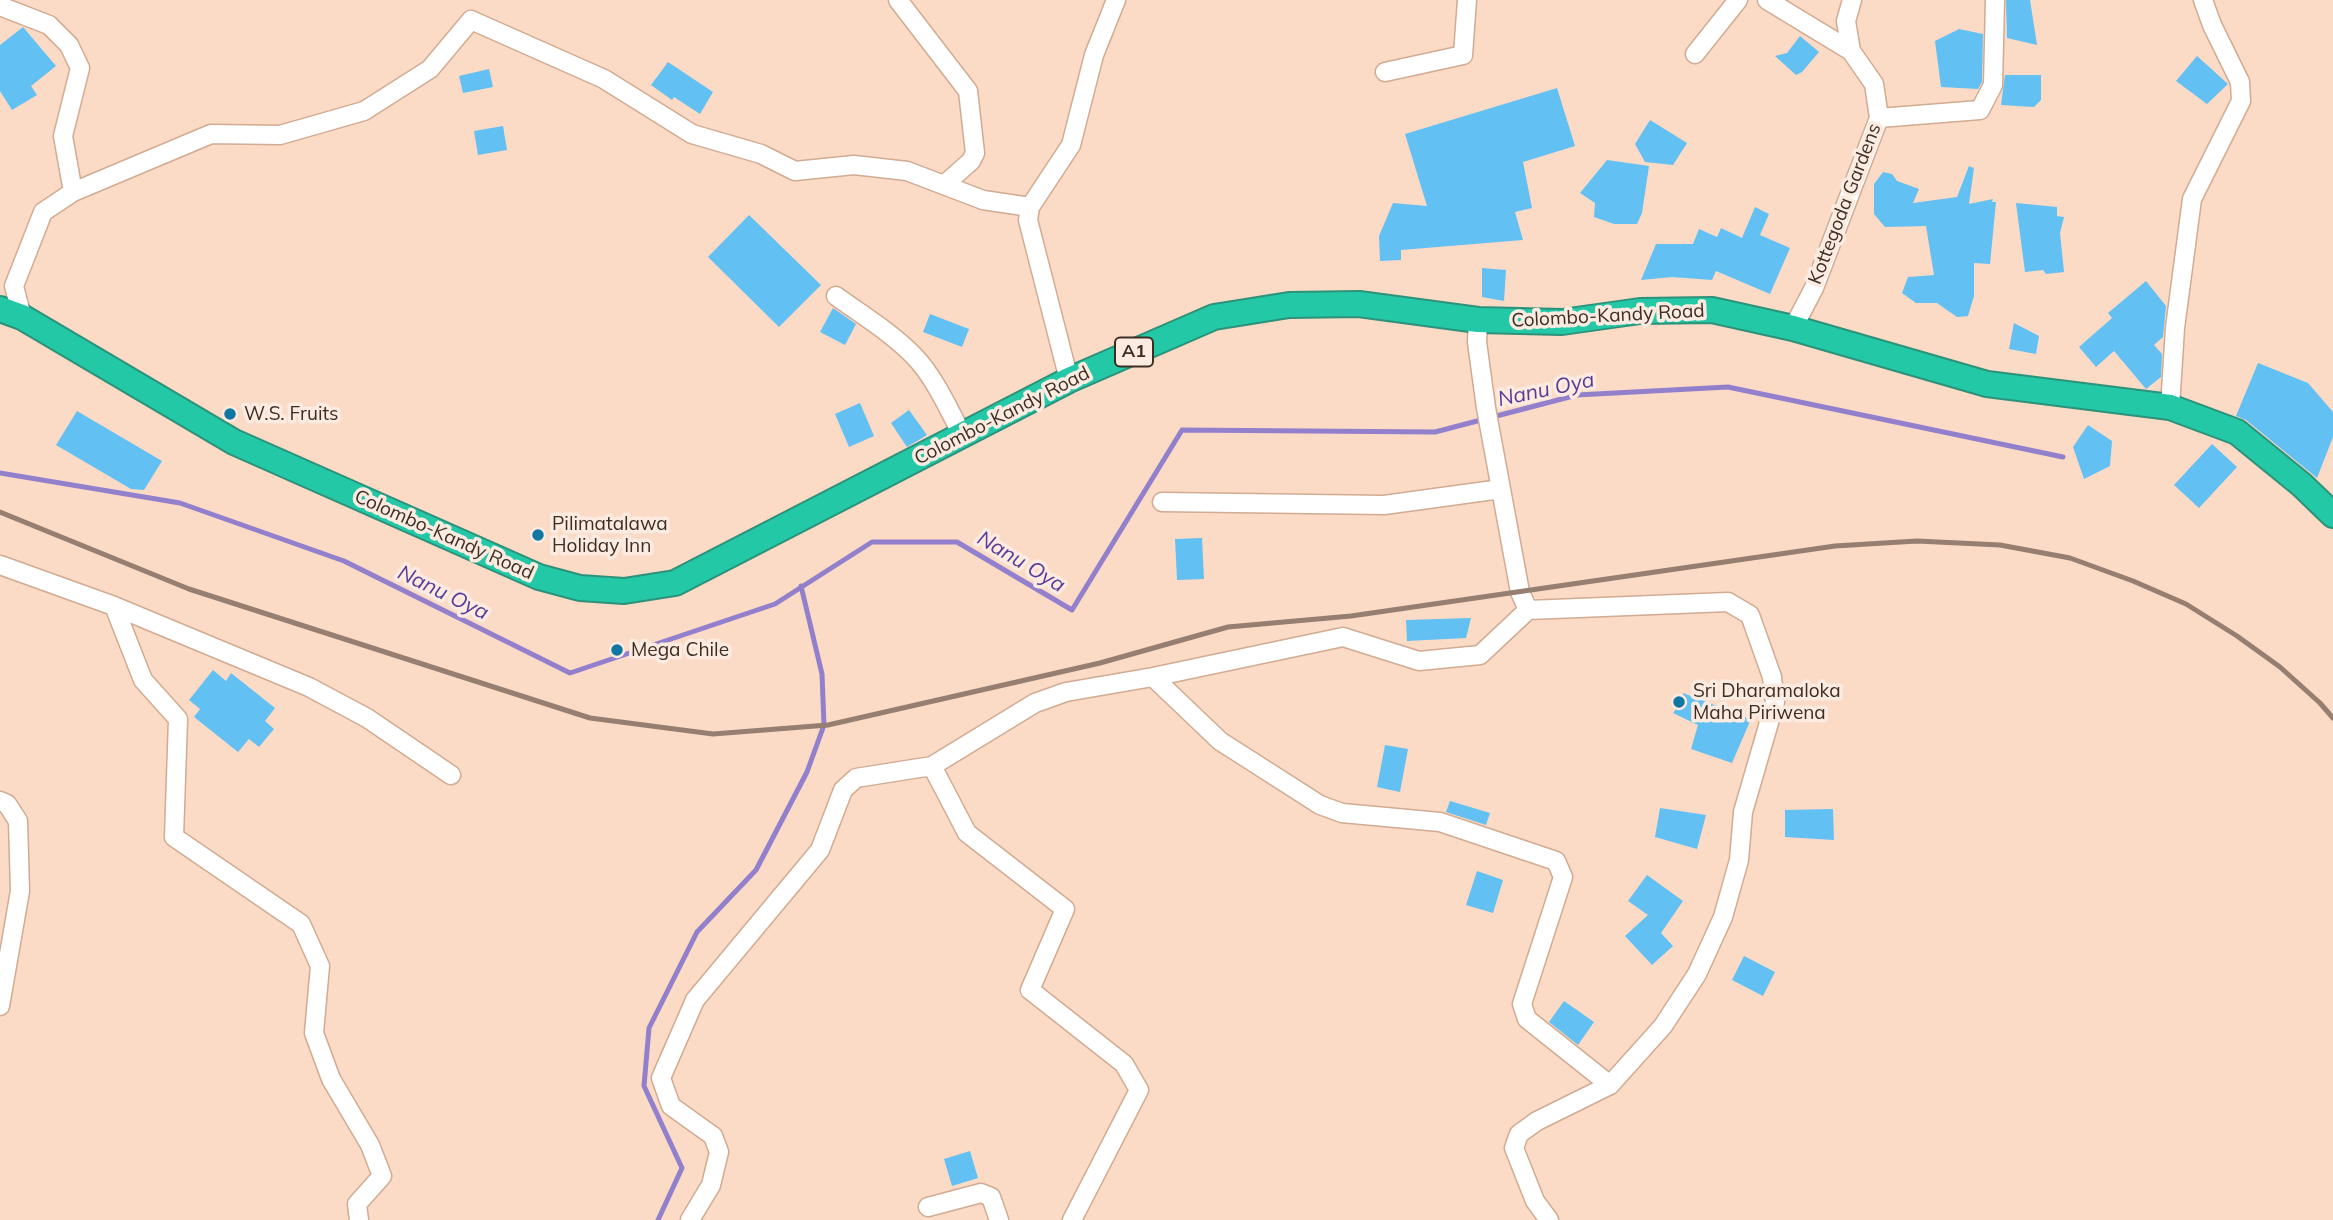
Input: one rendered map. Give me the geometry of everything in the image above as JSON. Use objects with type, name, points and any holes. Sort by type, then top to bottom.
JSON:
[{"type":"highway","name":"Colombo-Kandy Road","points":[[11,313],[234,442],[539,577],[580,588],[624,591],[675,583],[1069,380],[1214,317],[1289,305],[1359,304],[1478,320],[1562,321],[1640,312],[1712,310],[1793,328],[1987,384],[2170,407],[2237,432],[2302,485],[2333,515]]},
{"type":"street","points":[[898,0],[968,91],[975,153],[971,161],[944,185]]},
{"type":"street","points":[[1069,380],[1028,220],[1030,207],[1071,145],[1094,55],[1116,0]]},
{"type":"street","points":[[1385,72],[1463,55],[1467,0]]},
{"type":"street","points":[[1695,54],[1738,0]]},
{"type":"street","points":[[1767,0],[1851,51]]},
{"type":"street","name":"Kottegoda Gardens","points":[[1793,328],[1814,288],[1880,118],[1874,84],[1851,51],[1846,21],[1852,0]]},
{"type":"street","points":[[1880,118],[1980,110],[1993,85],[1995,0]]},
{"type":"street","points":[[2170,407],[2175,328],[2192,199],[2241,101],[2240,82],[2203,0]]},
{"type":"street","points":[[0,6],[49,25],[69,45],[80,68],[63,136],[73,192]]},
{"type":"street","points":[[11,313],[15,286],[43,212],[73,192],[211,134],[280,135],[364,111],[430,69],[471,20],[604,79],[692,134],[761,154],[795,171],[854,165],[907,171],[983,200],[1030,207]]},
{"type":"street","points":[[836,296],[915,357],[948,405],[962,435]]},
{"type":"street","points":[[1478,320],[1477,342],[1486,408],[1520,592],[1528,610]]},
{"type":"street","points":[[1162,502],[1384,505],[1501,489]]},
{"type":"street","points":[[0,565],[114,606],[309,687],[367,718],[451,775]]},
{"type":"street","points":[[690,1220],[710,1185],[719,1152],[713,1136],[671,1106],[661,1078],[695,1000],[820,850],[843,790],[856,778],[932,766],[1035,703],[1066,692],[1153,677],[1343,637],[1419,661],[1480,655],[1528,610],[1728,602],[1750,615],[1772,677],[1775,702],[1743,812],[1739,860],[1723,916],[1690,985],[1662,1026],[1610,1085],[1536,1121],[1519,1134],[1514,1148],[1535,1200],[1549,1220]]},
{"type":"street","points":[[114,606],[144,680],[178,719],[174,837],[301,924],[320,966],[314,1033],[331,1079],[370,1144],[382,1176],[357,1204],[359,1220]]},
{"type":"street","points":[[1153,677],[1220,741],[1320,805],[1342,813],[1440,821],[1556,861],[1563,877],[1522,1004],[1528,1019],[1610,1085]]},
{"type":"street","points":[[932,766],[967,833],[1065,909],[1030,990],[1124,1064],[1139,1090],[1072,1220]]},
{"type":"street","points":[[0,801],[7,804],[18,821],[20,891],[0,1006]]},
{"type":"street","points":[[928,1207],[981,1193],[991,1198],[999,1220]]},
{"type":"building","points":[[2006,0],[2030,0],[2037,45],[2007,38]]},
{"type":"building","points":[[23,27],[56,66],[31,86],[37,95],[12,110],[0,91],[0,45]]},
{"type":"building","points":[[1959,29],[1983,34],[1982,82],[1978,89],[1941,87],[1935,41]]},
{"type":"building","points":[[1800,36],[1819,52],[1802,72],[1796,75],[1775,56],[1787,53]]},
{"type":"building","points":[[2197,56],[2228,84],[2207,104],[2176,81]]},
{"type":"building","points":[[668,62],[713,92],[700,114],[674,97],[672,100],[651,85]]},
{"type":"building","points":[[489,69],[493,87],[463,93],[459,76]]},
{"type":"building","points":[[2005,75],[2041,75],[2041,100],[2034,107],[2001,105]]},
{"type":"building","points":[[1557,88],[1575,146],[1523,162],[1532,208],[1515,212],[1523,240],[1401,250],[1401,260],[1380,261],[1379,236],[1393,203],[1427,206],[1405,134]]},
{"type":"building","points":[[1650,120],[1687,143],[1673,165],[1645,162],[1635,144]]},
{"type":"building","points":[[503,126],[507,150],[478,155],[474,131]]},
{"type":"building","points":[[1607,160],[1649,166],[1642,213],[1637,224],[1614,224],[1594,217],[1595,203],[1580,193]]},
{"type":"building","points":[[1969,166],[1974,168],[1969,204],[1993,199],[1992,202],[1996,202],[1990,264],[1974,263],[1974,296],[1968,316],[1957,317],[1937,303],[1916,303],[1902,293],[1908,277],[1934,275],[1926,226],[1885,227],[1874,214],[1874,184],[1883,172],[1892,174],[1897,181],[1919,189],[1913,203],[1957,197]]},
{"type":"building","points":[[2016,203],[2057,207],[2057,216],[2064,217],[2060,233],[2064,272],[2025,272]]},
{"type":"building","points":[[1755,207],[1769,214],[1760,235],[1790,248],[1770,294],[1716,271],[1712,280],[1672,277],[1641,280],[1656,244],[1693,244],[1699,229],[1717,237],[1721,228],[1742,238]]},
{"type":"building","points":[[749,215],[821,285],[779,327],[708,257]]},
{"type":"building","points":[[1482,268],[1506,270],[1504,301],[1482,297]]},
{"type":"building","points":[[2146,281],[2166,306],[2163,337],[2154,345],[2162,354],[2161,377],[2146,389],[2114,351],[2096,367],[2079,347],[2112,318],[2108,313]]},
{"type":"building","points":[[833,308],[856,324],[845,345],[820,332]]},
{"type":"building","points":[[930,314],[969,329],[962,347],[923,332]]},
{"type":"building","points":[[2014,323],[2039,336],[2036,354],[2009,349]]},
{"type":"building","points":[[2258,363],[2308,383],[2333,412],[2333,437],[2317,478],[2246,420],[2236,416]]},
{"type":"building","points":[[860,403],[874,436],[849,447],[835,414]]},
{"type":"building","points":[[909,410],[927,435],[907,447],[891,423]]},
{"type":"building","points":[[77,411],[162,461],[144,490],[131,489],[56,445]]},
{"type":"building","points":[[2088,425],[2112,441],[2110,466],[2084,479],[2073,447]]},
{"type":"building","points":[[2212,444],[2237,467],[2199,508],[2174,485]]},
{"type":"building","points":[[1202,538],[1204,579],[1177,580],[1175,539]]},
{"type":"building","points":[[1471,618],[1466,638],[1407,641],[1406,620]]},
{"type":"building","points":[[213,670],[226,681],[231,673],[275,708],[265,721],[274,729],[259,747],[249,739],[238,752],[194,717],[200,709],[189,700]]},
{"type":"building","points":[[1683,693],[1751,719],[1732,763],[1691,749],[1698,725],[1673,713],[1680,704]]},
{"type":"building","points":[[1385,745],[1408,749],[1400,792],[1377,787]]},
{"type":"building","points":[[1450,801],[1490,813],[1486,825],[1446,812]]},
{"type":"building","points":[[1660,808],[1706,815],[1697,849],[1655,837]]},
{"type":"building","points":[[1833,809],[1834,840],[1785,837],[1785,810]]},
{"type":"building","points":[[1477,871],[1503,880],[1493,913],[1466,905]]},
{"type":"building","points":[[1647,875],[1683,901],[1661,933],[1673,946],[1652,965],[1625,936],[1648,915],[1628,901]]},
{"type":"building","points":[[1744,956],[1775,972],[1763,996],[1732,980]]},
{"type":"building","points":[[1564,1001],[1594,1022],[1578,1045],[1549,1022]]},
{"type":"building","points":[[970,1151],[978,1178],[952,1186],[944,1159]]},
{"type":"waterway","name":"Nanu Oya","points":[[0,473],[180,503],[344,561],[570,673],[775,604],[872,542],[957,542],[1072,610],[1182,430],[1435,432],[1577,395],[1728,387],[2063,457]]},
{"type":"waterway","points":[[658,1220],[682,1168],[644,1086],[649,1028],[697,932],[756,870],[807,772],[824,725],[822,674],[801,586]]},
{"type":"railway","points":[[0,512],[189,589],[590,718],[713,734],[828,725],[1100,663],[1228,627],[1351,616],[1835,546],[1917,541],[2000,545],[2070,558],[2133,581],[2186,604],[2237,636],[2280,667],[2333,718]]},
{"type":"place","name":"W.S. Fruits","points":[[230,414]]},
{"type":"place","name":"Pilimatalawa Holiday Inn","points":[[538,535]]},
{"type":"place","name":"Mega Chile","points":[[617,650]]},
{"type":"place","name":"Sri Dharamaloka Maha Piriwena","points":[[1679,702]]}]
